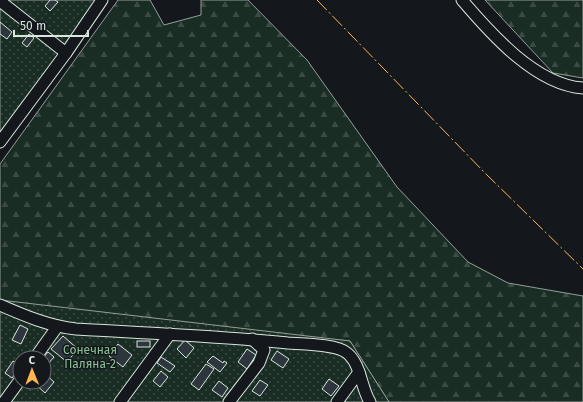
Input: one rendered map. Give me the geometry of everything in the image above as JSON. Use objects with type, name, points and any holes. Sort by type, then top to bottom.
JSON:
[{"type":"street","points":[[1,139],[66,53],[102,0]]},
{"type":"street","points":[[462,0],[486,28],[524,62],[546,77],[561,84],[573,88],[583,88]]},
{"type":"street","points":[[0,1],[66,53]]},
{"type":"street","points":[[0,305],[57,327],[83,330],[252,339],[329,347],[346,352],[359,372],[363,388],[370,402]]},
{"type":"street","points":[[41,350],[57,327]]},
{"type":"street","points":[[120,402],[170,334]]},
{"type":"street","points":[[229,402],[259,362],[264,350],[252,339]]},
{"type":"street","points":[[337,402],[359,372]]},
{"type":"street","points":[[4,402],[13,390]]},
{"type":"green space","points":[[0,0],[101,0],[0,139]]},
{"type":"green space","points":[[118,0],[150,0],[164,25],[201,15],[201,0],[248,0],[307,60],[397,187],[468,262],[508,283],[583,296],[583,402],[389,402],[350,341],[0,306],[0,164]]},
{"type":"green space","points":[[485,0],[583,0],[583,78],[553,73]]},
{"type":"green space","name":"Сонечная Паляна-2","points":[[0,300],[350,341],[389,402],[0,402]]},
{"type":"building","points":[[50,0],[55,0],[58,2],[50,11],[45,6]]},
{"type":"building","points":[[0,22],[12,32],[7,39],[0,34]]},
{"type":"building","points":[[29,34],[34,38],[27,47],[22,43]]},
{"type":"building","points":[[20,325],[28,329],[21,344],[12,340]]},
{"type":"building","points":[[63,336],[78,349],[67,362],[51,349]]},
{"type":"building","points":[[185,340],[194,348],[186,358],[177,349]]},
{"type":"building","points":[[137,341],[150,341],[150,347],[137,347]]},
{"type":"building","points":[[118,344],[132,355],[123,367],[109,356]]},
{"type":"building","points":[[247,349],[256,355],[247,369],[238,362]]},
{"type":"building","points":[[277,351],[289,359],[283,368],[271,360]]},
{"type":"building","points":[[213,356],[223,363],[224,361],[227,363],[220,372],[207,362]]},
{"type":"building","points":[[161,357],[175,366],[170,372],[157,363]]},
{"type":"building","points":[[12,362],[12,378],[5,373]]},
{"type":"building","points":[[206,364],[214,369],[199,390],[191,384]]},
{"type":"building","points":[[161,371],[168,377],[160,387],[153,381]]},
{"type":"building","points":[[329,379],[339,386],[331,396],[322,389]]},
{"type":"building","points":[[260,380],[268,385],[260,396],[252,391]]},
{"type":"building","points":[[219,381],[228,388],[222,397],[212,390]]},
{"type":"power","points":[[317,0],[485,173],[583,269]]}]
